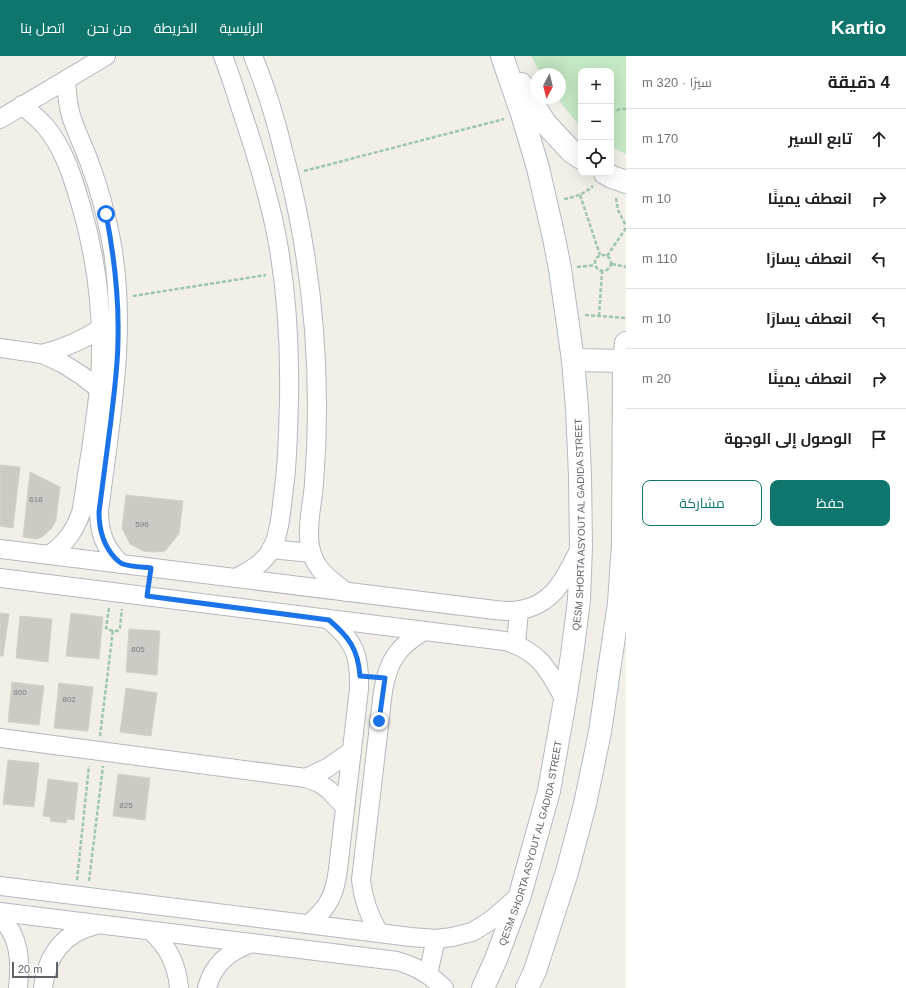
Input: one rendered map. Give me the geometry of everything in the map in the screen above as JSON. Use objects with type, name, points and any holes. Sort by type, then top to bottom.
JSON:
[{"type":"main road","name":"QESM SHORTA ASYOUT AL GADIDA STREET","points":[[483,988],[496,959],[520,895],[549,791],[565,700],[579,600],[581,546],[578,416],[567,314],[556,246],[538,168],[522,114],[502,56]]},
{"type":"main road","points":[[502,56],[545,123],[572,152],[578,156]]},
{"type":"main road","points":[[527,988],[535,971],[567,872],[585,804],[600,732],[606,692],[618,603],[623,544],[625,352],[573,360]]},
{"type":"street","points":[[0,119],[106,56]]},
{"type":"street","points":[[223,56],[268,196],[277,238],[282,273],[287,316],[289,364],[288,439],[283,496],[276,540],[265,558],[258,566],[236,578]]},
{"type":"street","points":[[253,56],[271,105],[290,174],[309,278],[317,381],[317,432],[309,534],[312,553],[325,576],[346,592]]},
{"type":"street","points":[[66,80],[69,110],[90,162],[106,214],[114,257],[118,299],[117,372],[99,521],[101,532],[108,549],[121,564]]},
{"type":"street","points":[[22,105],[48,130],[62,151],[68,165],[84,214],[95,266],[99,294],[101,328],[99,389],[82,505],[78,522],[67,540],[49,555]]},
{"type":"street","points":[[243,115],[271,105]]},
{"type":"street","points":[[48,130],[72,118]]},
{"type":"street","points":[[42,354],[79,342],[101,328]]},
{"type":"street","points":[[0,348],[42,354],[75,371],[99,389]]},
{"type":"street","points":[[74,529],[101,532]]},
{"type":"street","points":[[0,549],[495,610],[519,611],[542,603],[559,587],[581,546]]},
{"type":"street","points":[[271,549],[312,553]]},
{"type":"street","points":[[147,596],[151,568]]},
{"type":"street","points":[[0,578],[424,632],[506,641],[516,644],[530,652],[543,663],[565,700]]},
{"type":"street","points":[[516,644],[519,611]]},
{"type":"street","points":[[309,924],[324,909],[335,890],[360,676],[359,665],[352,644],[346,635],[329,620]]},
{"type":"street","points":[[379,933],[365,902],[361,880],[385,678],[395,655],[413,638],[424,632]]},
{"type":"street","points":[[360,676],[385,678]]},
{"type":"street","points":[[0,738],[306,778],[319,783],[329,790],[345,808]]},
{"type":"street","points":[[306,778],[327,768],[352,750]]},
{"type":"street","points":[[338,869],[362,872]]},
{"type":"street","points":[[0,886],[436,939],[472,932],[490,922],[520,895]]},
{"type":"street","points":[[133,928],[136,903]]},
{"type":"street","points":[[0,912],[397,961],[418,968],[428,974],[444,988]]},
{"type":"street","points":[[0,916],[9,929],[18,949],[20,960],[18,988]]},
{"type":"street","points":[[43,988],[45,974],[54,952],[79,931],[90,926],[100,924]]},
{"type":"street","points":[[151,931],[163,943],[172,958],[176,969],[179,988]]},
{"type":"street","points":[[428,974],[436,939]]},
{"type":"street","points":[[207,988],[208,982],[214,971],[230,953],[240,947],[252,943]]},
{"type":"path","points":[[614,112],[620,109],[626,109]]},
{"type":"path","points":[[290,174],[522,114]]},
{"type":"path","points":[[546,203],[580,196],[613,176],[618,210],[626,227],[607,256]]},
{"type":"path","points":[[580,196],[600,255]]},
{"type":"path","points":[[600,255],[610,258],[612,264],[607,271],[602,272]]},
{"type":"path","points":[[600,255],[595,261],[595,265],[599,271],[602,272]]},
{"type":"path","points":[[612,264],[626,267]]},
{"type":"path","points":[[599,316],[602,272]]},
{"type":"path","points":[[118,299],[282,273]]},
{"type":"path","points":[[567,314],[626,318]]},
{"type":"path","points":[[117,592],[120,629],[117,631],[108,630],[106,627],[117,592]]},
{"type":"path","points":[[81,896],[113,630]]},
{"type":"path","points":[[81,896],[98,751]]},
{"type":"green space","points":[[531,56],[626,56],[626,154],[614,148],[614,68],[578,68],[578,124],[562,104],[566,104],[566,68],[538,68]]},
{"type":"building","points":[[0,465],[20,467],[13,528],[0,526]]},
{"type":"building","points":[[30,472],[60,487],[56,520],[52,528],[42,537],[37,539],[23,537]]},
{"type":"building","points":[[126,495],[183,501],[179,534],[165,551],[143,551],[130,544],[122,528]]},
{"type":"building","points":[[0,613],[9,614],[3,656],[0,656]]},
{"type":"building","points":[[71,613],[103,617],[99,659],[66,656]]},
{"type":"building","points":[[20,616],[52,619],[48,662],[16,658]]},
{"type":"building","points":[[129,629],[160,631],[157,675],[126,672]]},
{"type":"building","points":[[12,682],[44,686],[39,725],[8,722]]},
{"type":"building","points":[[59,683],[93,687],[88,731],[54,728]]},
{"type":"building","points":[[126,688],[157,693],[151,736],[120,732]]},
{"type":"building","points":[[8,760],[39,763],[34,807],[3,804]]},
{"type":"building","points":[[118,774],[150,778],[145,820],[113,816]]},
{"type":"building","points":[[48,779],[78,783],[74,820],[67,819],[66,823],[50,821],[51,817],[43,816]]},
{"type":"route","points":[[106,214],[114,257],[118,305],[117,372],[99,512],[101,532],[108,549],[121,564],[151,568],[147,596],[329,620],[346,635],[352,644],[359,665],[360,676],[385,678],[379,721]]}]
